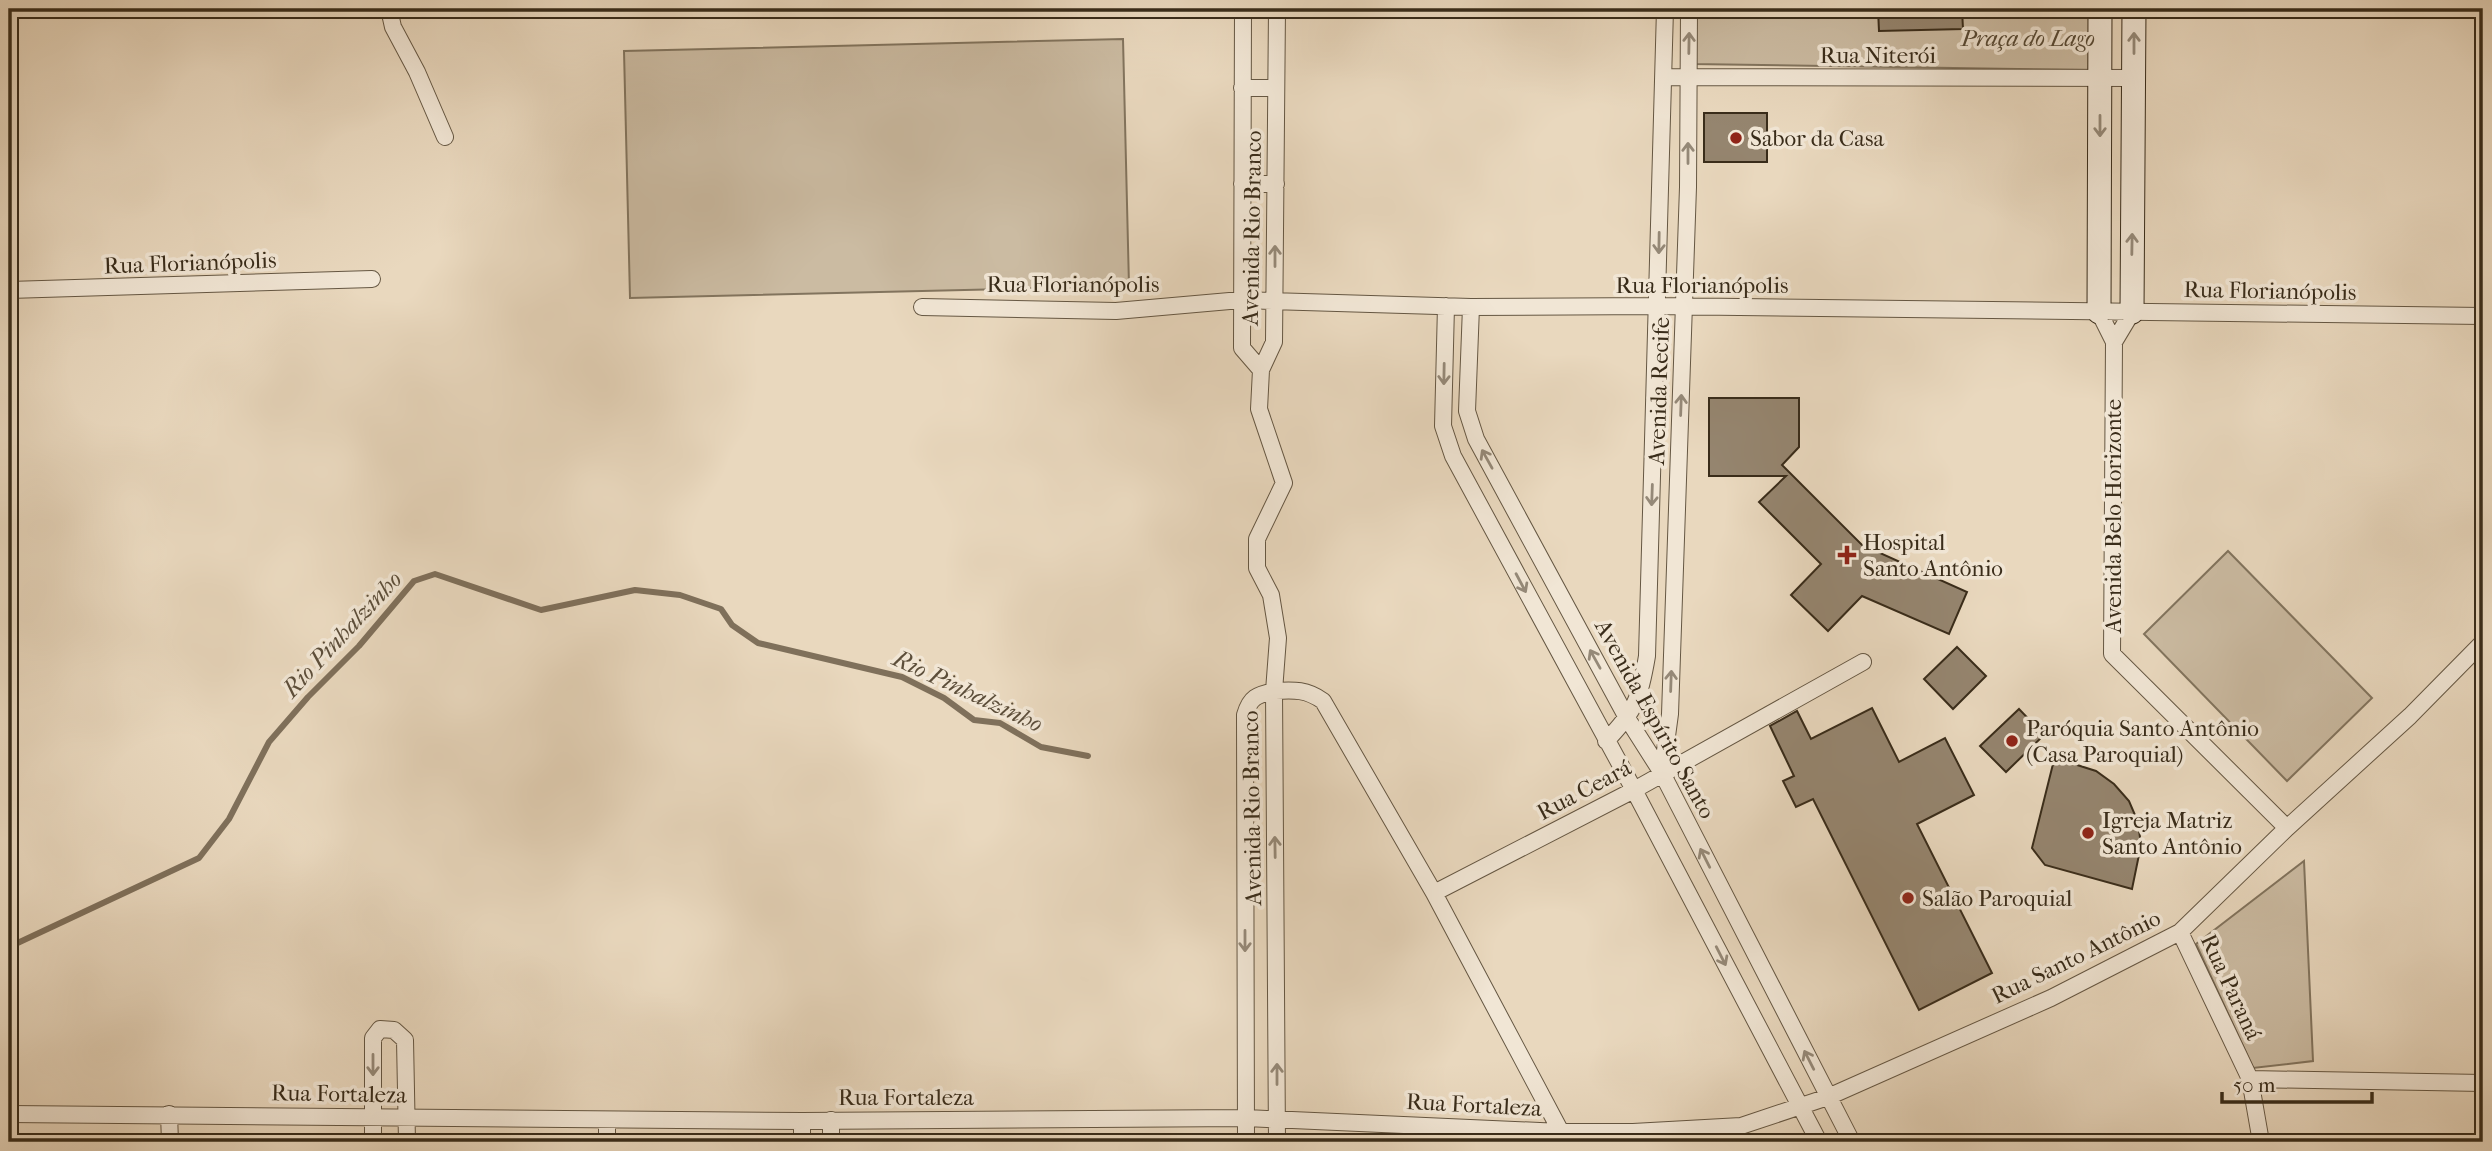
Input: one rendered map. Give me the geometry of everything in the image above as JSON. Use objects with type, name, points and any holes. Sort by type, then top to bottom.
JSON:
[{"type":"street","points":[[390,9],[393,27],[417,72],[445,138]]},
{"type":"street","name":"Avenida Rio Branco","points":[[1243,9],[1242,348],[1261,370],[1274,342],[1277,9]]},
{"type":"street","name":"Avenida Recife","points":[[1606,741],[1628,718],[1642,690],[1647,656],[1665,9]]},
{"type":"street","name":"Avenida Recife","points":[[1662,773],[1670,714],[1688,187],[1689,9]]},
{"type":"street","name":"Avenida Belo Horizonte","points":[[2100,9],[2099,312],[2114,342],[2112,654],[2287,828]]},
{"type":"street","points":[[2114,342],[2132,312],[2134,9]]},
{"type":"street","name":"Rua Niterói","points":[[1664,77],[2134,78]]},
{"type":"street","points":[[1242,88],[1276,88]]},
{"type":"street","points":[[1242,184],[1276,184]]},
{"type":"street","points":[[1661,186],[1688,187]]},
{"type":"street","name":"Rua Florianópolis","points":[[9,290],[372,279]]},
{"type":"street","name":"Rua Florianópolis","points":[[922,307],[1116,311],[1241,300],[1275,300],[1471,307],[1658,306],[2483,316]]},
{"type":"street","points":[[1446,306],[1443,426],[1453,456],[1634,790],[1819,1142]]},
{"type":"street","name":"Avenida Espírito Santo","points":[[1471,307],[1467,411],[1476,439],[1628,718],[1662,773],[1852,1142]]},
{"type":"street","points":[[1261,370],[1259,408],[1284,483],[1257,539],[1257,568],[1271,595],[1278,638],[1274,691],[1300,689],[1311,692],[1323,701],[1434,893],[1560,1132]]},
{"type":"street","points":[[1654,452],[1679,454]]},
{"type":"street","name":"Rua Santo Antônio","points":[[1800,1107],[2051,998],[2180,932],[2287,828],[2410,716],[2483,642]]},
{"type":"street","name":"Rua Ceará","points":[[1434,893],[1634,790],[1863,662]]},
{"type":"street","name":"Avenida Rio Branco","points":[[1246,1142],[1245,715],[1248,703],[1257,695],[1274,691],[1277,1142]]},
{"type":"street","points":[[1245,892],[1276,892]]},
{"type":"street","points":[[1706,928],[1734,914]]},
{"type":"street","name":"Rua Paraná","points":[[2180,932],[2250,1079],[2261,1142]]},
{"type":"street","points":[[1246,995],[1277,996]]},
{"type":"street","points":[[373,1142],[373,1038],[380,1029],[394,1030],[405,1040],[407,1142]]},
{"type":"street","points":[[2250,1079],[2483,1083]]},
{"type":"street","name":"Rua Fortaleza","points":[[9,1114],[802,1121],[1246,1118],[1633,1137],[1741,1126],[1800,1107]]},
{"type":"street","points":[[169,1114],[170,1142]]},
{"type":"street","points":[[607,1120],[607,1142]]},
{"type":"street","points":[[831,1120],[831,1142]]},
{"type":"street","points":[[802,1121],[802,1142]]},
{"type":"green space","name":"Praça do Lago","points":[[1692,9],[2089,9],[2089,70],[1691,64]]},
{"type":"green space","points":[[1123,39],[1129,286],[630,298],[624,51]]},
{"type":"green space","points":[[2228,551],[2372,698],[2287,781],[2144,634]]},
{"type":"green space","points":[[2304,861],[2313,1061],[2253,1068],[2196,944]]},
{"type":"building","points":[[1878,9],[1962,9],[1963,29],[1879,31]]},
{"type":"building","name":"Sabor da Casa","points":[[1704,113],[1767,113],[1767,162],[1704,162]]},
{"type":"building","name":"Hospital Santo Antônio","points":[[1709,398],[1799,398],[1799,447],[1782,465],[1862,545],[1967,592],[1949,634],[1862,596],[1828,631],[1791,595],[1821,564],[1759,502],[1786,476],[1709,476]]},
{"type":"building","points":[[1957,647],[1986,676],[1953,709],[1924,679]]},
{"type":"building","name":"Salão Paroquial","points":[[1872,708],[1899,762],[1945,738],[1974,795],[1917,824],[1992,973],[1919,1010],[1813,799],[1796,807],[1783,781],[1794,776],[1770,726],[1797,711],[1811,739]]},
{"type":"building","name":"Paróquia Santo Antônio (Casa Paroquial)","points":[[2019,709],[2044,735],[2006,772],[1980,746]]},
{"type":"building","name":"Igreja Matriz Santo Antônio","points":[[2053,764],[2074,764],[2096,771],[2114,784],[2129,801],[2138,822],[2141,845],[2132,889],[2045,865],[2032,848]]},
{"type":"waterway","name":"Rio Pinhalzinho","points":[[9,947],[199,858],[229,819],[269,742],[308,697],[359,646],[414,581],[435,574],[541,610],[635,590],[680,595],[721,609],[732,625],[758,643],[902,677],[944,698],[974,720],[1000,723],[1041,747],[1088,756]]},
{"type":"place","name":"Sabor da Casa","points":[[1736,138]]},
{"type":"place","name":"Hospital Santo Antônio","points":[[1847,555]]},
{"type":"place","name":"Paróquia Santo Antônio (Casa Paroquial)","points":[[2012,741]]},
{"type":"place","name":"Igreja Matriz Santo Antônio","points":[[2088,833]]},
{"type":"place","name":"Salão Paroquial","points":[[1908,898]]}]
